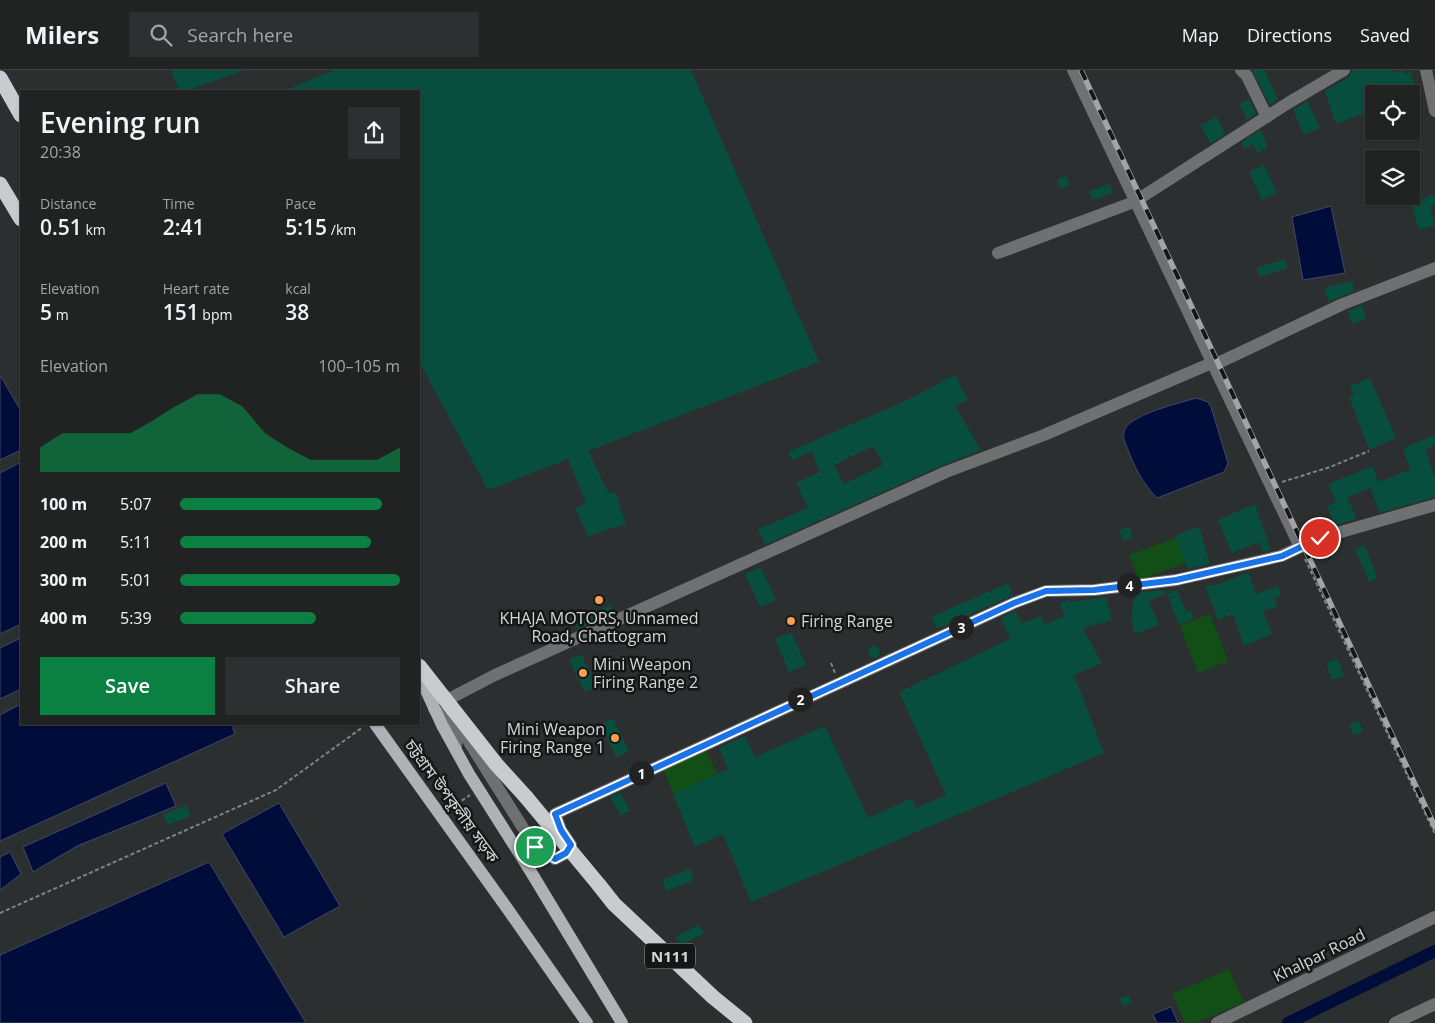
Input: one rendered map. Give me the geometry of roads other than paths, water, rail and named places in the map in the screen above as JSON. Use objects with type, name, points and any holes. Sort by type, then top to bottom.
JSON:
[{"type":"highway","points":[[0,78],[20,114]]},
{"type":"highway","points":[[0,184],[20,217]]},
{"type":"highway","name":"N111","points":[[420,667],[496,764],[621,910],[713,997],[745,1023]]},
{"type":"main road","name":"চট্টগ্রাম উপকূলীয় সড়ক","points":[[420,677],[434,709],[479,790],[622,1023]]},
{"type":"main road","name":"চট্টগ্রাম উপকূলীয় সড়ক","points":[[376,725],[586,1023]]},
{"type":"street","points":[[1073,70],[1134,202],[1300,547]]},
{"type":"street","points":[[1241,70],[1247,76],[1266,117]]},
{"type":"street","points":[[998,253],[1134,202],[1266,117],[1344,70]]},
{"type":"street","points":[[1426,70],[1435,111]]},
{"type":"street","points":[[447,700],[495,675],[946,472],[1044,435],[1245,351],[1343,304],[1435,268]]},
{"type":"street","points":[[434,709],[464,734],[497,783],[535,847],[555,859],[566,853],[571,845],[561,830],[555,814],[978,618],[1046,591],[1094,590],[1176,580],[1282,556],[1320,538],[1435,504]]},
{"type":"street","points":[[456,750],[456,738],[464,734]]},
{"type":"street","name":"Khalpar Road","points":[[1217,1023],[1435,917]]},
{"type":"street","points":[[1395,1023],[1435,1004]]},
{"type":"waterway","points":[[1288,1023],[1435,951]]},
{"type":"railway","points":[[1081,70],[1435,827]]},
{"type":"place","name":"KHAJA MOTORS, Unnamed Road, Chattogram","points":[[599,600]]},
{"type":"place","name":"Firing Range","points":[[791,621]]},
{"type":"place","name":"Mini Weapon Firing Range 2","points":[[583,673]]},
{"type":"place","name":"Mini Weapon Firing Range 1","points":[[615,738]]}]
